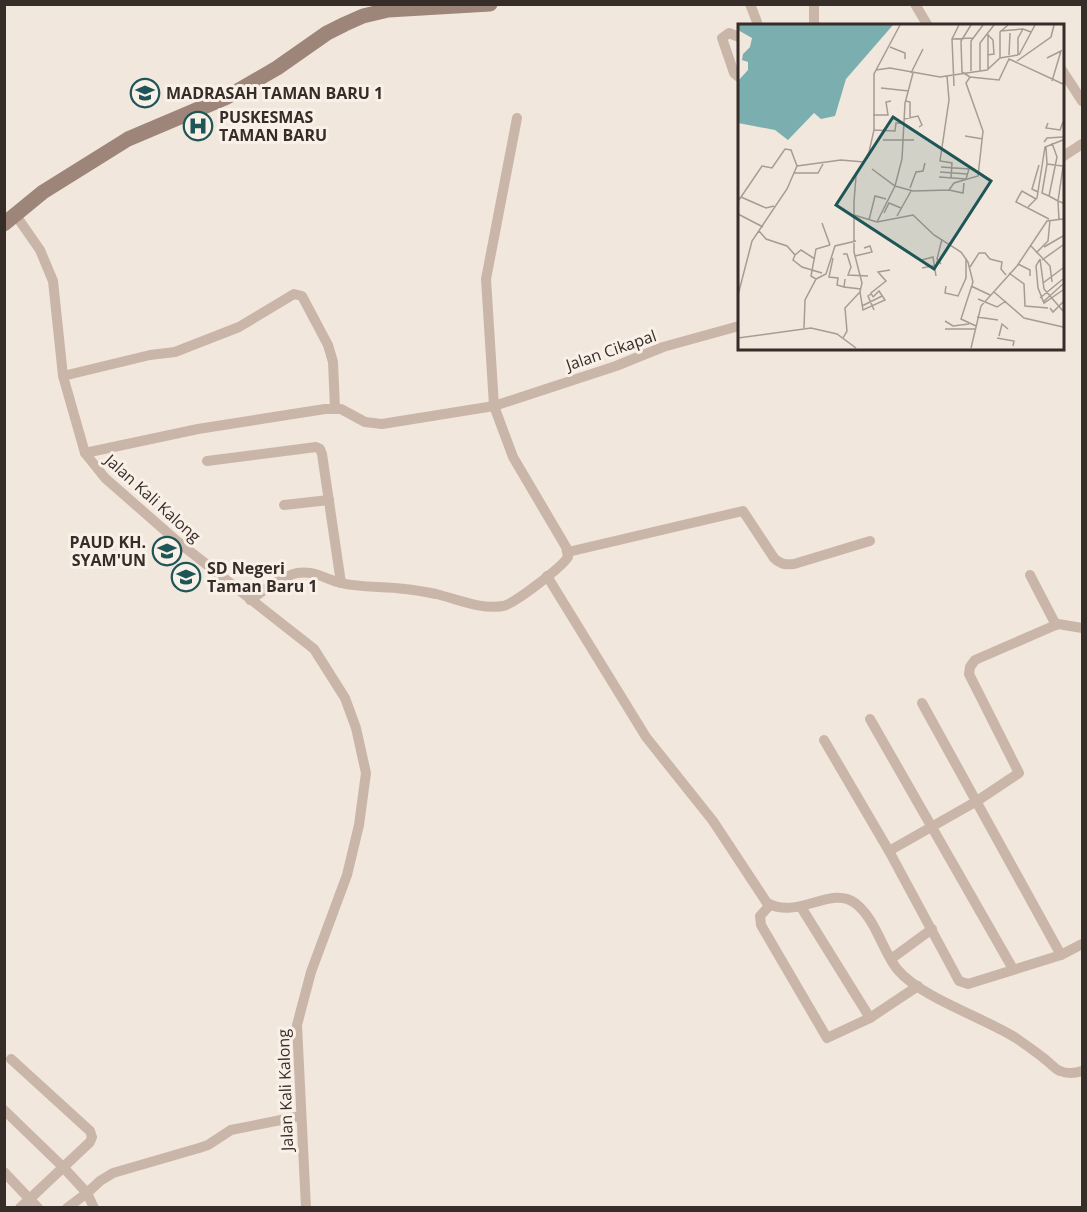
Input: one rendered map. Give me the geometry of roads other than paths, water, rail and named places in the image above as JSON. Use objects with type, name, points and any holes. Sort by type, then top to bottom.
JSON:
[{"type":"street","points":[[10,219],[43,192],[128,139],[235,92],[277,68],[327,33],[345,24],[363,16],[388,10],[490,4]]},
{"type":"street","points":[[750,4],[756,24]]},
{"type":"street","points":[[813,4],[814,24]]},
{"type":"street","points":[[915,4],[927,24]]},
{"type":"street","points":[[738,37],[729,33],[723,36],[722,40],[734,73],[738,76]]},
{"type":"street","points":[[1063,71],[1083,101]]},
{"type":"street","points":[[250,600],[296,573],[317,573],[341,583],[413,590],[495,607],[507,605],[565,562],[568,552],[513,457],[494,406],[486,279],[517,118]]},
{"type":"street","points":[[1063,156],[1083,144]]},
{"type":"street","name":"Jalan Kali Kalong","points":[[10,219],[40,250],[53,281],[63,376],[85,453],[105,478],[178,542],[314,649],[345,698],[356,728],[366,773],[359,825],[347,875],[300,1009],[297,1025],[306,1208]]},
{"type":"street","points":[[63,376],[150,355],[175,352],[239,327],[294,294],[299,294],[305,299],[332,358],[335,408],[198,429],[85,453]]},
{"type":"street","name":"Jalan Cikapal","points":[[335,408],[365,422],[382,424],[494,406],[616,366],[663,347],[738,326]]},
{"type":"street","points":[[207,461],[318,448],[322,454],[341,583]]},
{"type":"street","points":[[284,505],[329,500]]},
{"type":"street","points":[[568,552],[743,511],[774,558],[785,565],[870,541]]},
{"type":"street","points":[[1030,575],[1056,625]]},
{"type":"street","points":[[547,576],[646,737],[713,821],[761,895],[770,904],[780,907],[801,907],[832,898],[848,899],[854,902],[864,912],[898,970],[918,986],[1014,1037],[1060,1071],[1074,1074],[1083,1071]]},
{"type":"street","points":[[889,851],[977,801],[1019,773],[969,674],[975,660],[1056,625],[1083,628]]},
{"type":"street","points":[[922,703],[1061,955]]},
{"type":"street","points":[[870,719],[1013,969]]},
{"type":"street","points":[[824,740],[889,851],[959,981],[968,984],[1061,955],[1083,944]]},
{"type":"street","points":[[770,904],[760,916],[761,925],[826,1036],[830,1038],[870,1018],[918,986]]},
{"type":"street","points":[[801,907],[870,1018]]},
{"type":"street","points":[[891,958],[932,929]]},
{"type":"street","points":[[11,1059],[90,1131],[92,1137],[90,1142],[20,1208]]},
{"type":"street","points":[[4,1110],[87,1193],[94,1208]]},
{"type":"street","points":[[67,1208],[113,1173],[200,1148],[231,1130],[301,1116]]},
{"type":"street","points":[[4,1172],[38,1208]]},
{"type":"place","name":"MADRASAH TAMAN BARU 1","points":[[145,93]]},
{"type":"place","name":"PUSKESMAS TAMAN BARU","points":[[198,126]]},
{"type":"place","name":"PAUD KH. SYAM'UN","points":[[167,551]]},
{"type":"place","name":"SD Negeri Taman Baru 1","points":[[186,577]]}]
